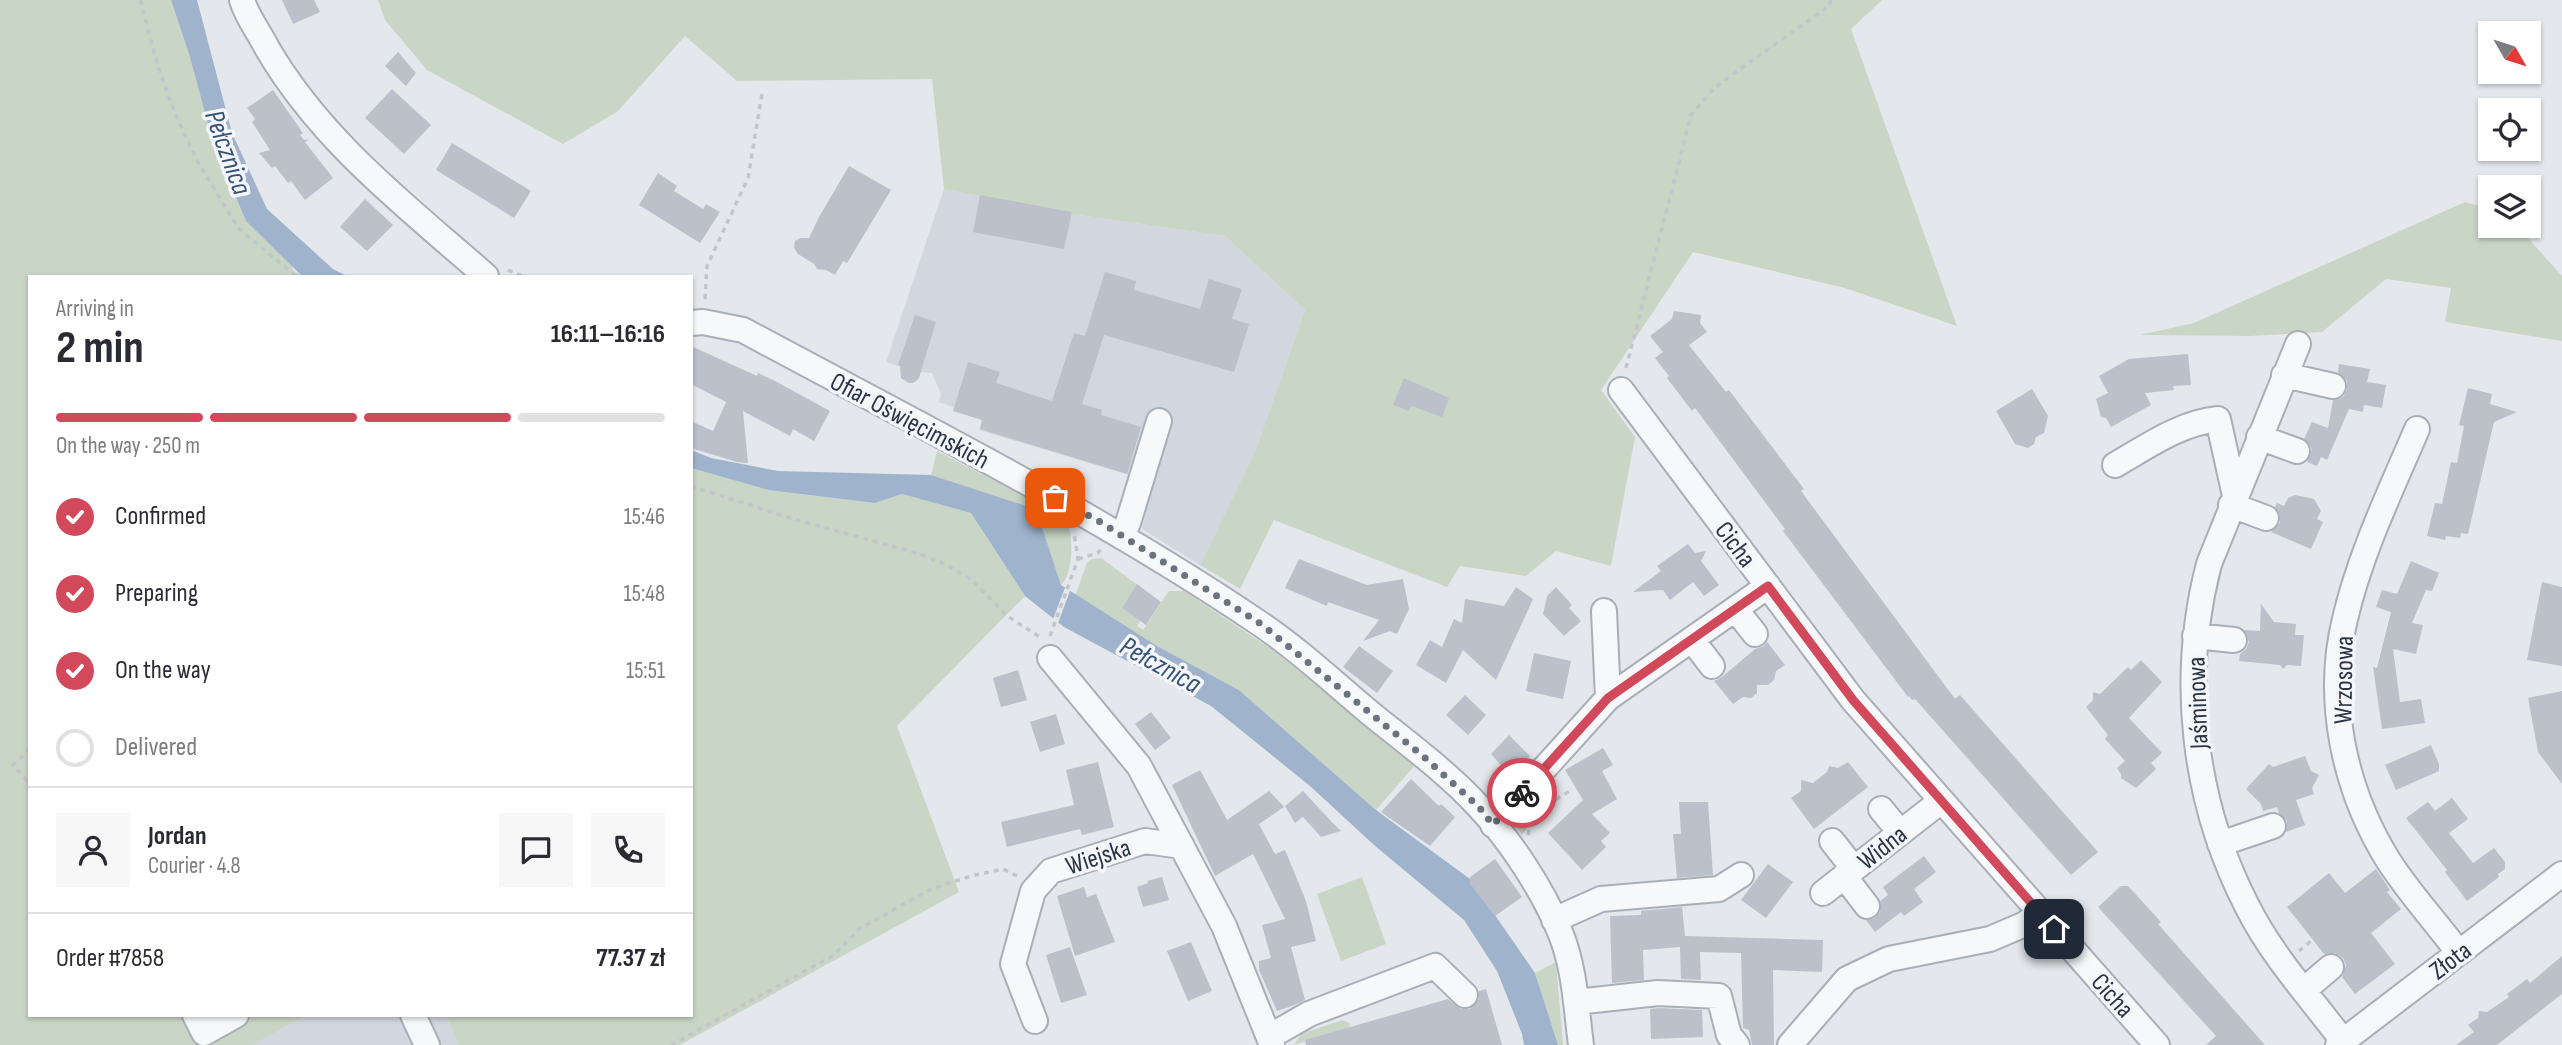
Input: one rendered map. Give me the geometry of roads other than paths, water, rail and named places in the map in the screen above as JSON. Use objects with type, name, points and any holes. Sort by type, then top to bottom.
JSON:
[{"type":"street","points":[[242,0],[284,76],[313,115],[350,157],[485,275]]},
{"type":"street","name":"Ofiar Oświęcimskich","points":[[697,322],[743,330],[1121,536],[1261,624],[1424,757],[1479,807],[1535,883],[1569,958],[1581,1045]]},
{"type":"street","name":"Jaśminowa","points":[[2298,344],[2233,500],[2203,586],[2195,636],[2192,688],[2208,809],[2220,844],[2248,908],[2276,954],[2340,1043]]},
{"type":"street","points":[[2284,376],[2333,386]]},
{"type":"street","name":"Cicha","points":[[1621,390],[1853,700],[2157,1045]]},
{"type":"street","points":[[2115,465],[2177,430],[2200,421],[2218,419],[2233,500],[2266,517]]},
{"type":"street","points":[[1121,536],[1128,523],[1159,421]]},
{"type":"street","name":"Wrzosowa","points":[[2417,429],[2366,555],[2344,621],[2338,705],[2351,782],[2365,817],[2388,860],[2459,953]]},
{"type":"street","points":[[2259,437],[2297,452]]},
{"type":"street","points":[[1493,825],[1608,698],[1768,586]]},
{"type":"street","points":[[1736,610],[1755,634]]},
{"type":"street","points":[[1604,611],[1608,698]]},
{"type":"street","points":[[2195,636],[2234,640]]},
{"type":"street","points":[[1692,640],[1712,666]]},
{"type":"street","points":[[1049,646],[1139,766],[1224,926],[1271,1041],[1309,1014],[1435,966],[1465,995]]},
{"type":"street","name":"Widna","points":[[1822,893],[1941,801]]},
{"type":"street","points":[[1881,808],[1900,832]]},
{"type":"street","points":[[2220,844],[2273,826]]},
{"type":"street","name":"Wiejska","points":[[1035,1021],[1013,964],[1033,891],[1051,871],[1145,841],[1182,846]]},
{"type":"street","points":[[1832,841],[1867,906]]},
{"type":"street","name":"Złota","points":[[2340,1043],[2562,874]]},
{"type":"street","points":[[1554,920],[1601,898],[1719,889],[1741,875]]},
{"type":"street","points":[[1790,1045],[1847,979],[1889,959],[1990,939],[2025,924],[2040,914]]},
{"type":"street","points":[[2304,990],[2331,967]]},
{"type":"street","points":[[1576,1002],[1658,993],[1719,996],[1728,1035],[1737,1045]]},
{"type":"street","points":[[196,1017],[204,1033],[232,1017]]},
{"type":"street","points":[[414,1017],[427,1045]]},
{"type":"water","name":"Pełcznica","points":[[171,0],[197,0],[232,133],[267,209],[333,269],[345,275],[301,275],[246,221],[213,142]]},
{"type":"water","name":"Pełcznica","points":[[693,451],[711,458],[778,471],[931,475],[1036,509],[1061,585],[1157,646],[1239,690],[1376,810],[1470,879],[1535,973],[1558,1045],[1524,1045],[1497,971],[1464,920],[1374,845],[1310,786],[1211,706],[1064,627],[1025,596],[971,513],[902,494],[875,503],[768,490],[693,469]]}]
